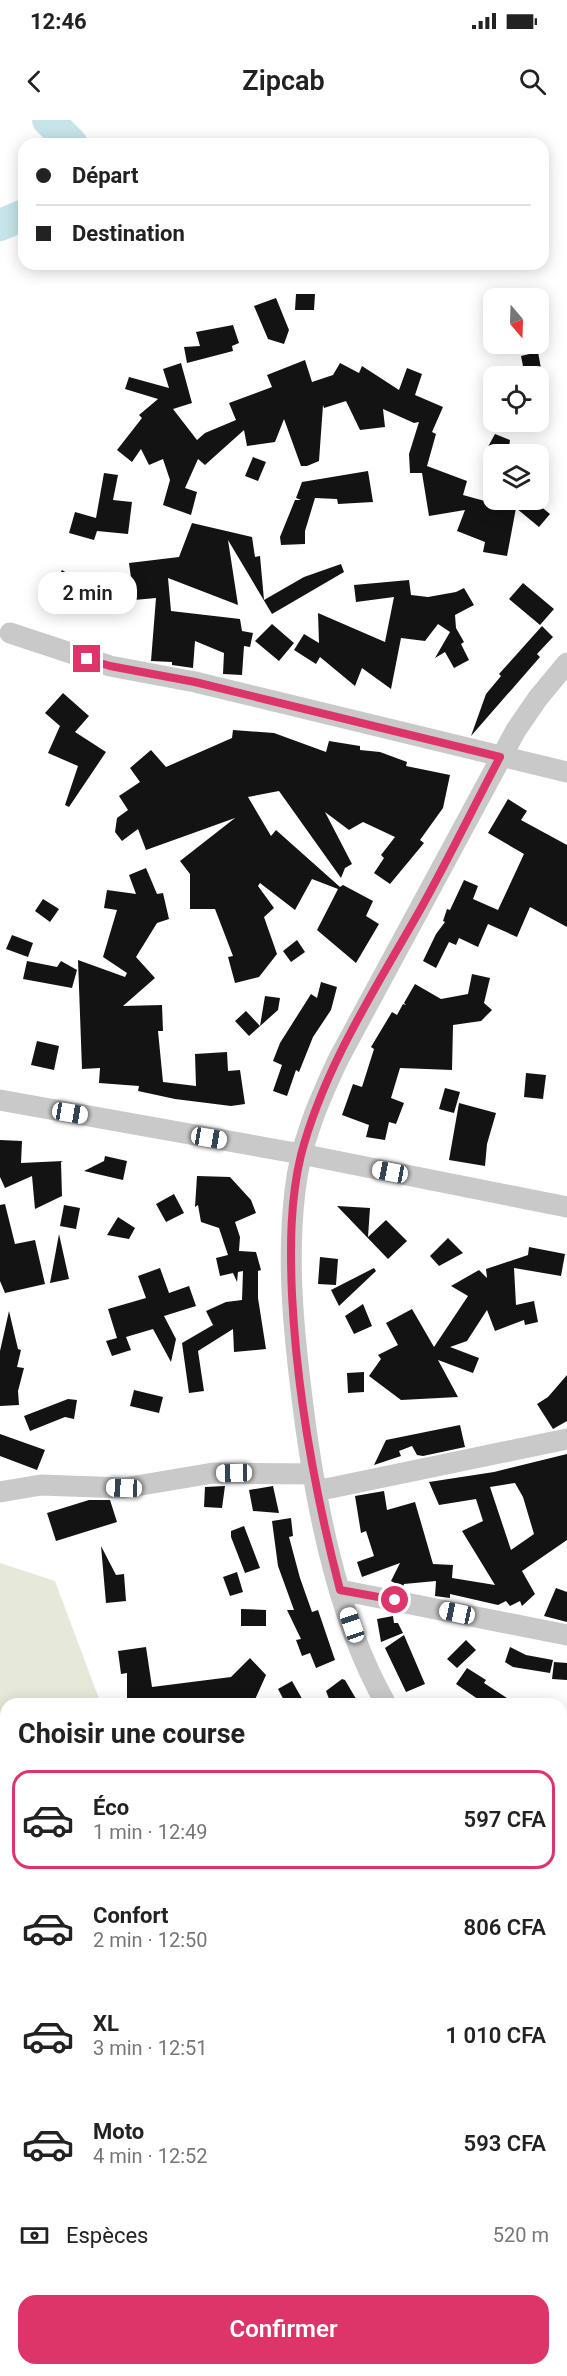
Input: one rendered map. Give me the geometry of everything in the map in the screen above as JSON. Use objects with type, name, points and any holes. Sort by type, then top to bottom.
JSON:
[{"type":"street","points":[[10,633],[110,666],[195,682],[567,772]]},
{"type":"street","points":[[381,1698],[340,1590],[314,1483],[294,1330],[290,1246],[295,1190],[302,1154],[320,1097],[339,1058],[500,757],[538,698],[567,663]]},
{"type":"street","points":[[0,1100],[302,1154],[567,1207]]},
{"type":"street","points":[[0,1492],[41,1485],[124,1488],[213,1473],[314,1483],[567,1438]]},
{"type":"street","points":[[340,1590],[567,1635]]},
{"type":"shaded area","points":[[0,1563],[55,1581],[99,1698],[0,1698]]},
{"type":"building","points":[[296,294],[315,294],[314,310],[295,310]]},
{"type":"building","points":[[276,298],[289,330],[284,344],[268,339],[254,306]]},
{"type":"building","points":[[233,325],[239,343],[232,346],[233,351],[187,363],[184,347],[200,346],[196,332]]},
{"type":"building","points":[[538,354],[541,366],[523,366],[521,356]]},
{"type":"building","points":[[305,360],[312,382],[333,375],[340,363],[359,373],[362,366],[399,390],[407,368],[422,374],[415,395],[443,407],[432,432],[436,434],[427,466],[467,481],[463,495],[483,501],[483,510],[516,510],[507,556],[483,552],[485,542],[457,531],[465,510],[429,516],[422,473],[410,473],[409,454],[419,422],[414,423],[383,409],[385,427],[360,430],[346,401],[324,408],[323,405],[319,461],[307,466],[301,466],[284,419],[275,442],[247,446],[244,430],[205,465],[198,459],[185,488],[197,492],[191,515],[163,505],[170,480],[163,459],[149,465],[141,449],[132,462],[117,450],[142,418],[139,415],[158,399],[125,389],[129,377],[169,388],[163,369],[181,363],[192,403],[173,409],[197,440],[205,433],[236,420],[229,403],[272,387],[267,375]]},
{"type":"building","points":[[495,434],[510,440],[509,444],[490,444]]},
{"type":"building","points":[[253,457],[266,462],[258,481],[245,476]]},
{"type":"building","points":[[368,471],[373,502],[338,504],[337,499],[315,498],[305,531],[305,544],[281,545],[280,537],[295,500],[301,500],[296,498],[302,482]]},
{"type":"building","points":[[104,473],[118,475],[113,500],[132,502],[128,534],[97,531],[94,540],[69,533],[75,512],[96,518]]},
{"type":"building","points":[[518,510],[545,510],[550,514],[539,527]]},
{"type":"building","points":[[192,523],[252,537],[255,557],[260,556],[264,600],[304,577],[341,564],[344,572],[272,614],[228,540],[238,605],[168,578],[171,611],[240,619],[242,631],[253,633],[250,647],[244,646],[242,675],[223,674],[224,653],[195,641],[193,668],[172,665],[172,662],[151,661],[156,598],[134,600],[129,563],[179,557]]},
{"type":"building","points":[[62,570],[86,585],[73,605],[50,590]]},
{"type":"building","points":[[409,580],[411,595],[428,597],[456,592],[464,588],[474,605],[455,615],[456,628],[464,642],[461,644],[469,660],[454,668],[445,652],[435,658],[450,632],[438,624],[425,641],[401,638],[391,689],[362,668],[355,686],[320,657],[316,664],[294,650],[304,634],[319,643],[318,613],[385,642],[394,597],[356,602],[354,585]]},
{"type":"building","points":[[523,583],[554,609],[540,625],[509,599]]},
{"type":"building","points":[[272,624],[294,643],[279,661],[255,641]]},
{"type":"building","points":[[542,626],[553,637],[537,654],[540,657],[471,736],[486,694],[501,676],[499,674]]},
{"type":"building","points":[[63,693],[89,716],[75,732],[106,752],[69,807],[65,805],[78,766],[48,753],[60,726],[45,713]]},
{"type":"building","points":[[233,730],[274,733],[326,752],[329,741],[360,746],[360,750],[380,752],[407,762],[406,766],[450,775],[443,808],[420,840],[424,843],[390,884],[374,873],[384,858],[381,855],[395,837],[363,822],[349,830],[325,812],[352,864],[345,868],[341,878],[279,791],[248,797],[271,836],[276,830],[340,887],[343,885],[373,901],[366,916],[379,924],[356,963],[317,930],[338,889],[312,879],[295,910],[260,883],[258,886],[274,908],[264,917],[277,954],[259,977],[235,983],[228,957],[233,956],[215,909],[190,909],[190,874],[180,861],[235,818],[146,850],[138,829],[122,841],[115,832],[117,818],[128,810],[119,796],[140,782],[130,768],[151,750],[166,767],[232,738]]},
{"type":"building","points":[[508,799],[527,811],[521,820],[567,845],[567,927],[530,907],[517,937],[488,924],[478,947],[459,938],[456,945],[449,942],[436,968],[423,961],[436,934],[445,922],[443,921],[447,909],[450,910],[464,880],[478,886],[473,899],[498,910],[524,854],[488,833]]},
{"type":"building","points":[[146,868],[157,894],[163,893],[169,919],[157,923],[136,957],[155,978],[123,1006],[162,1005],[163,1031],[158,1031],[163,1082],[196,1086],[195,1054],[227,1052],[228,1071],[240,1070],[245,1104],[231,1106],[175,1099],[138,1091],[139,1086],[99,1083],[100,1068],[82,1069],[78,960],[125,977],[127,973],[103,957],[117,910],[104,908],[107,890],[136,894],[129,875]]},
{"type":"building","points":[[43,899],[59,909],[50,922],[35,911]]},
{"type":"building","points":[[12,935],[33,943],[28,957],[6,949]]},
{"type":"building","points":[[297,940],[305,952],[291,962],[283,951]]},
{"type":"building","points":[[27,961],[57,967],[61,961],[77,970],[72,988],[23,979]]},
{"type":"building","points":[[472,974],[490,978],[484,1003],[492,1010],[481,1021],[453,1025],[452,1070],[400,1068],[391,1098],[404,1103],[396,1124],[389,1122],[385,1140],[366,1137],[369,1125],[342,1115],[353,1084],[362,1087],[374,1049],[371,1047],[392,1012],[397,1015],[403,1004],[406,1005],[404,1003],[415,984],[441,999],[468,994]]},
{"type":"building","points":[[321,982],[337,987],[331,1010],[313,1037],[299,1072],[296,1070],[287,1096],[273,1091],[282,1065],[273,1061],[280,1043],[311,994],[317,998]]},
{"type":"building","points":[[265,996],[280,998],[278,1010],[249,1036],[235,1021],[246,1011],[260,1026]]},
{"type":"building","points":[[37,1041],[59,1046],[54,1070],[31,1065]]},
{"type":"building","points":[[526,1073],[546,1075],[543,1099],[524,1097]]},
{"type":"building","points":[[445,1088],[460,1092],[454,1113],[439,1109]]},
{"type":"building","points":[[459,1103],[496,1113],[487,1144],[485,1166],[449,1160]]},
{"type":"building","points":[[0,1140],[22,1141],[21,1163],[63,1161],[61,1162],[62,1196],[35,1209],[32,1176],[5,1188],[0,1177]]},
{"type":"building","points":[[105,1156],[127,1161],[123,1180],[84,1171],[104,1161]]},
{"type":"building","points":[[197,1176],[230,1177],[251,1200],[256,1213],[235,1222],[240,1237],[239,1251],[256,1252],[261,1270],[258,1271],[258,1298],[266,1349],[234,1352],[233,1329],[198,1351],[204,1391],[189,1393],[182,1343],[213,1325],[206,1311],[226,1302],[242,1300],[243,1271],[238,1272],[237,1282],[233,1273],[220,1276],[216,1258],[228,1255],[219,1228],[201,1222],[198,1205],[195,1207]]},
{"type":"building","points":[[174,1194],[184,1213],[166,1222],[156,1204]]},
{"type":"building","points":[[5,1204],[15,1244],[35,1240],[45,1284],[5,1293],[0,1281],[0,1205]]},
{"type":"building","points":[[64,1205],[80,1208],[76,1229],[60,1226]]},
{"type":"building","points":[[337,1206],[370,1208],[368,1237],[386,1220],[407,1241],[388,1259]]},
{"type":"building","points":[[118,1217],[135,1228],[129,1239],[107,1235]]},
{"type":"building","points":[[59,1234],[69,1279],[50,1283]]},
{"type":"building","points":[[448,1238],[463,1253],[439,1266],[430,1256]]},
{"type":"building","points":[[529,1247],[565,1254],[561,1276],[514,1268],[516,1305],[534,1301],[538,1322],[525,1325],[524,1320],[495,1331],[487,1310],[467,1341],[450,1347],[479,1358],[473,1373],[438,1360],[458,1397],[401,1400],[369,1376],[381,1359],[378,1355],[398,1345],[386,1323],[412,1309],[434,1347],[468,1296],[451,1286],[479,1270],[487,1278],[486,1269],[528,1255]]},
{"type":"building","points":[[320,1257],[338,1259],[336,1285],[318,1284]]},
{"type":"building","points":[[160,1268],[169,1293],[189,1286],[196,1306],[164,1316],[176,1339],[171,1362],[153,1329],[126,1337],[131,1350],[112,1356],[106,1341],[117,1338],[108,1309],[146,1298],[138,1276]]},
{"type":"building","points":[[374,1268],[376,1271],[339,1306],[331,1290]]},
{"type":"building","points":[[363,1304],[372,1326],[354,1334],[345,1316]]},
{"type":"building","points":[[9,1311],[18,1349],[21,1350],[17,1367],[24,1368],[18,1391],[19,1405],[0,1406],[0,1351]]},
{"type":"building","points":[[364,1372],[364,1392],[348,1393],[347,1373]]},
{"type":"building","points":[[567,1375],[567,1421],[553,1429],[537,1404],[548,1397]]},
{"type":"building","points":[[134,1390],[163,1397],[159,1413],[130,1406]]},
{"type":"building","points":[[68,1399],[77,1400],[74,1419],[65,1417],[30,1431],[24,1416]]},
{"type":"building","points":[[460,1425],[465,1447],[423,1456],[417,1455],[412,1446],[399,1451],[401,1456],[374,1465],[386,1440]]},
{"type":"building","points":[[0,1434],[45,1450],[37,1470],[0,1456]]},
{"type":"building","points":[[567,1454],[567,1540],[522,1571],[535,1594],[522,1606],[520,1601],[510,1606],[506,1601],[498,1605],[450,1594],[450,1598],[435,1596],[436,1581],[404,1584],[403,1587],[391,1581],[400,1563],[362,1577],[357,1562],[374,1556],[366,1531],[361,1533],[355,1496],[384,1491],[387,1510],[415,1502],[433,1564],[453,1565],[452,1578],[495,1585],[462,1531],[483,1521],[476,1499],[439,1505],[429,1482],[494,1472]],"holes":[[[515,1483],[523,1497],[534,1534],[511,1550],[490,1487]]]},
{"type":"building","points":[[225,1486],[222,1508],[204,1507],[205,1487]]},
{"type":"building","points":[[273,1486],[279,1513],[253,1511],[249,1490]]},
{"type":"building","points":[[89,1500],[110,1500],[117,1522],[56,1541],[47,1513]]},
{"type":"building","points":[[291,1518],[293,1536],[289,1537],[300,1578],[312,1612],[318,1610],[335,1660],[316,1668],[310,1653],[302,1656],[296,1640],[301,1639],[287,1610],[294,1610],[278,1566],[272,1521]]},
{"type":"building","points":[[244,1526],[260,1568],[245,1573],[231,1537],[231,1531]]},
{"type":"building","points":[[101,1546],[116,1575],[124,1574],[126,1601],[106,1603]]},
{"type":"building","points":[[237,1572],[243,1592],[230,1596],[223,1577]]},
{"type":"building","points":[[556,1588],[567,1592],[567,1622],[544,1616]]},
{"type":"building","points":[[241,1609],[266,1610],[266,1626],[241,1626]]},
{"type":"building","points":[[393,1616],[394,1623],[398,1623],[403,1633],[381,1642],[377,1619]]},
{"type":"building","points":[[404,1635],[425,1684],[406,1692],[385,1648]]},
{"type":"building","points":[[466,1640],[476,1650],[457,1668],[447,1659]]},
{"type":"building","points":[[146,1647],[152,1687],[231,1677],[250,1658],[266,1675],[256,1698],[127,1698],[127,1673],[121,1674],[118,1651]]},
{"type":"building","points":[[510,1647],[526,1655],[553,1660],[550,1673],[513,1667],[505,1662]]},
{"type":"building","points":[[554,1662],[567,1663],[567,1680],[552,1679]]},
{"type":"building","points":[[467,1668],[486,1680],[484,1683],[507,1698],[476,1698],[456,1684]]},
{"type":"building","points":[[342,1679],[345,1680],[356,1698],[329,1698],[326,1691]]},
{"type":"building","points":[[292,1681],[302,1698],[283,1698],[278,1689]]},
{"type":"waterway","points":[[48,120],[66,138]]},
{"type":"waterway","points":[[0,225],[18,218]]},
{"type":"route","points":[[87,659],[110,666],[195,682],[500,757],[422,907],[379,981],[320,1097],[302,1154],[295,1190],[290,1246],[294,1330],[307,1443],[329,1546],[340,1590],[395,1600]]}]
